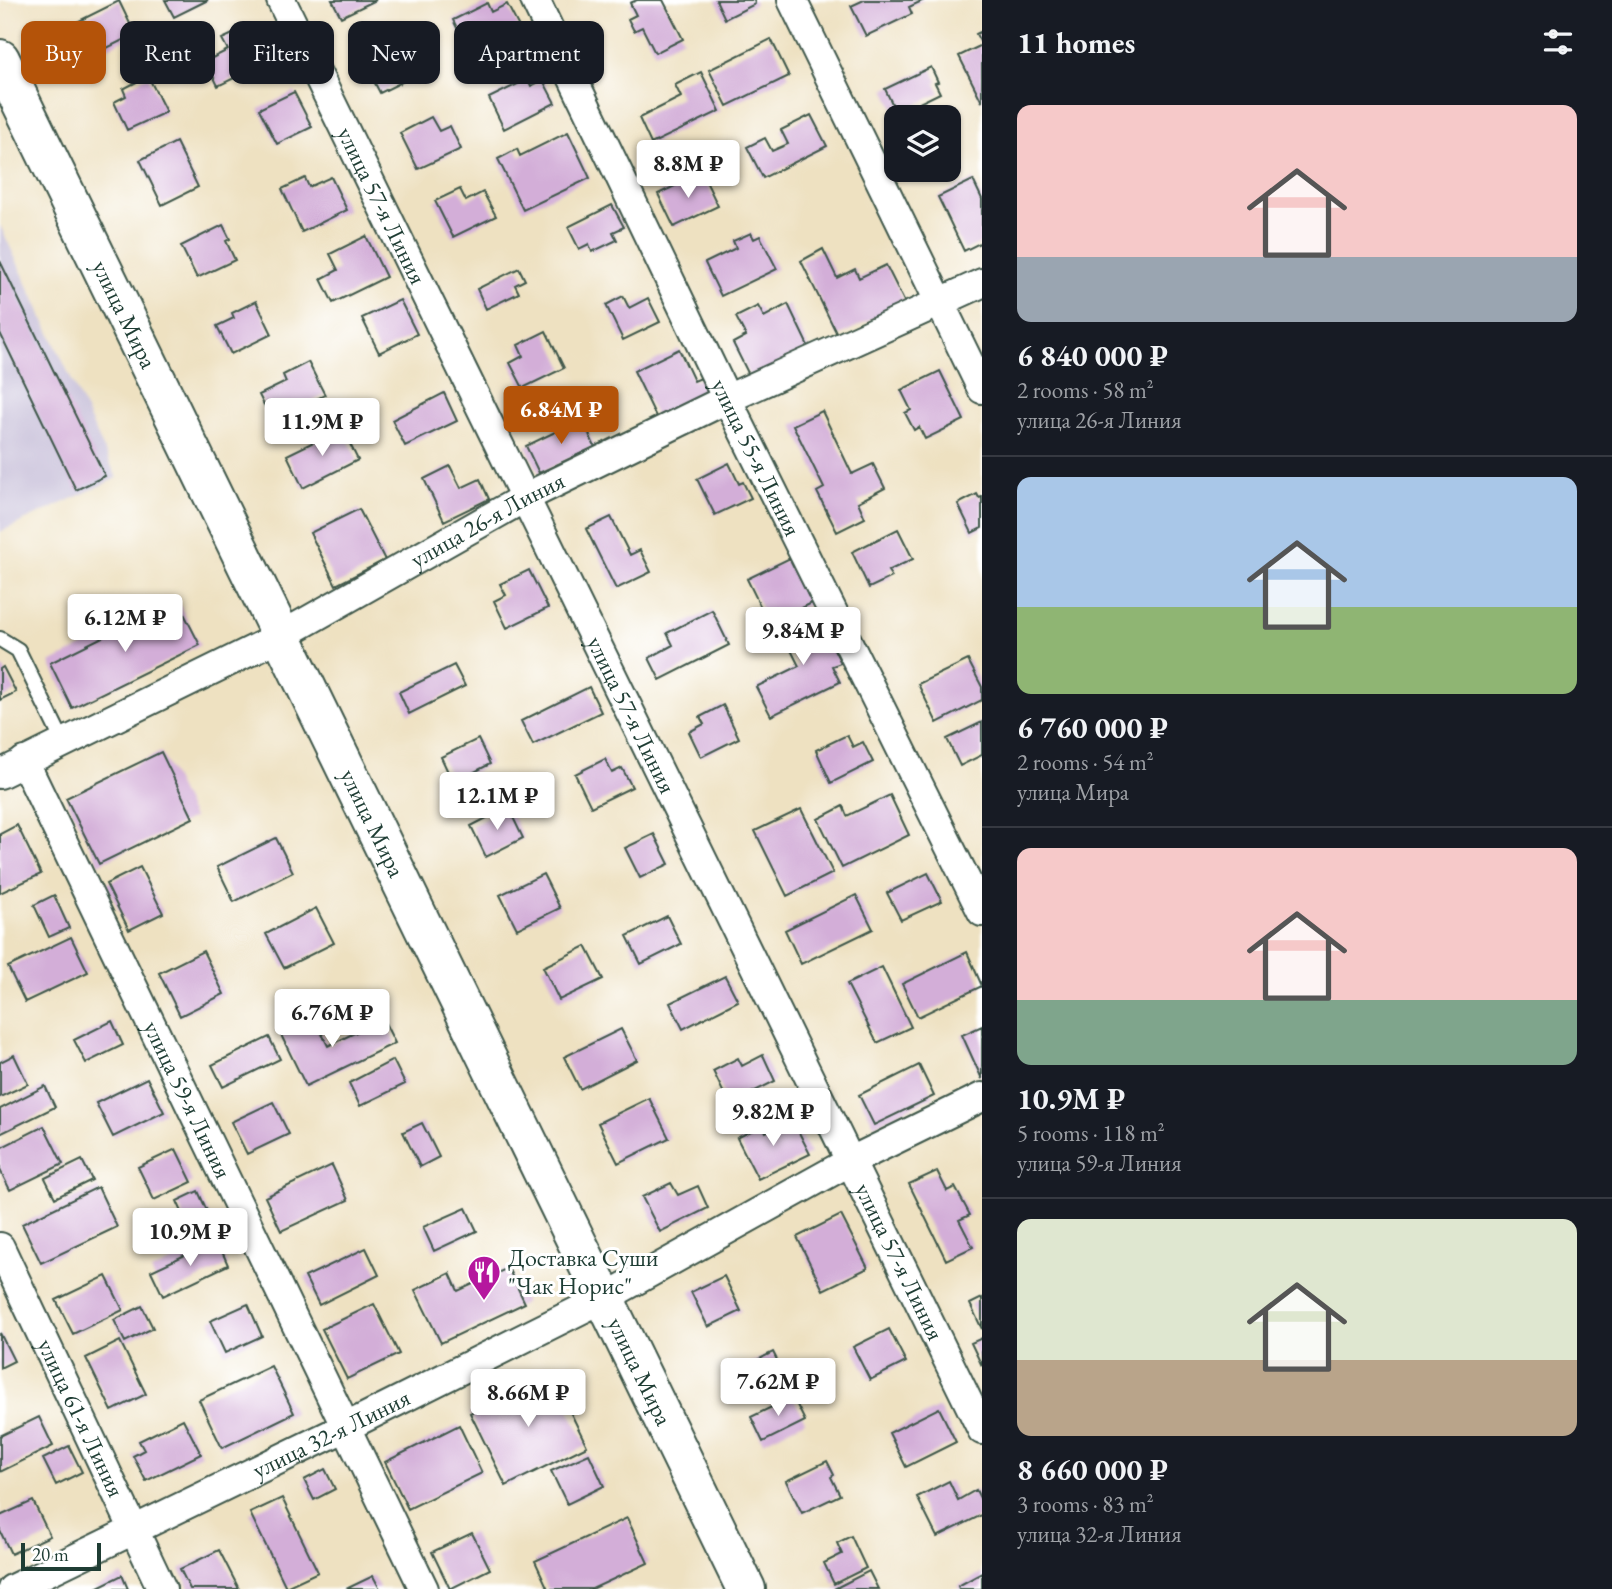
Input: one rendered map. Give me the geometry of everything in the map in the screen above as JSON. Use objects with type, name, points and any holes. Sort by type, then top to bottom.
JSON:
[{"type":"main road","name":"улица Мира","points":[[0,59],[606,1297],[746,1589]]},
{"type":"street","name":"улица 57-я Линия","points":[[281,0],[982,1430]]},
{"type":"street","name":"улица 55-я Линия","points":[[535,0],[727,399],[982,912]]},
{"type":"street","points":[[792,0],[982,389]]},
{"type":"street","name":"улица 26-я Линия","points":[[12,767],[281,636],[526,497],[727,399],[982,283]]},
{"type":"street","name":"улица 59-я Линия","points":[[12,767],[346,1427],[424,1589]]},
{"type":"street","name":"улица 32-я Линия","points":[[12,1589],[606,1297],[849,1162],[982,1097]]},
{"type":"street","name":"улица 61-я Линия","points":[[0,1247],[162,1589]]},
{"type":"lane","points":[[0,639],[18,650],[63,742]]},
{"type":"shaded area","points":[[0,225],[117,478],[0,532]]},
{"type":"building","points":[[165,0],[208,0],[174,17]]},
{"type":"building","points":[[332,0],[376,0],[341,17]]},
{"type":"building","points":[[637,0],[663,0],[683,39],[655,53],[642,27],[634,31],[628,19],[636,15],[630,3]]},
{"type":"building","points":[[716,0],[754,0],[755,4],[725,19]]},
{"type":"building","points":[[864,0],[924,0],[909,7],[912,14],[866,36],[851,6]]},
{"type":"building","points":[[119,1],[129,21],[120,21],[120,42],[106,48],[106,21],[79,21]]},
{"type":"building","points":[[487,3],[491,12],[507,4],[516,21],[454,22],[453,20]]},
{"type":"building","points":[[982,31],[982,45],[976,34]]},
{"type":"building","points":[[229,36],[229,81],[218,86],[215,80],[215,56],[228,50],[222,39]]},
{"type":"building","points":[[771,39],[789,76],[727,106],[709,70]]},
{"type":"building","points":[[982,45],[982,102],[959,56]]},
{"type":"building","points":[[931,67],[940,93],[915,105],[893,105],[885,89]]},
{"type":"building","points":[[701,72],[720,111],[651,144],[639,118],[681,97],[675,85]]},
{"type":"building","points":[[133,84],[152,84],[166,112],[127,130],[114,102],[126,96],[123,89]]},
{"type":"building","points":[[375,84],[398,84],[380,93]]},
{"type":"building","points":[[518,84],[545,84],[555,103],[504,129],[489,98]]},
{"type":"building","points":[[294,92],[312,127],[277,144],[259,109]]},
{"type":"building","points":[[811,115],[827,146],[763,178],[747,147],[765,138],[772,151],[788,144],[781,130]]},
{"type":"building","points":[[431,117],[439,131],[450,126],[461,149],[418,169],[400,133]]},
{"type":"building","points":[[568,132],[590,178],[523,210],[498,159],[517,149],[520,156]]},
{"type":"building","points":[[176,142],[198,187],[162,205],[140,160]]},
{"type":"building","points":[[702,173],[718,206],[674,227],[658,194]]},
{"type":"building","points":[[331,177],[347,210],[302,232],[282,189],[305,178],[309,187]]},
{"type":"building","points":[[973,180],[982,199],[982,242],[964,251],[938,197]]},
{"type":"building","points":[[460,189],[466,201],[483,192],[496,216],[453,237],[435,201]]},
{"type":"building","points":[[612,205],[624,227],[613,232],[617,240],[592,252],[589,244],[579,249],[568,227]]},
{"type":"building","points":[[223,225],[230,239],[226,241],[235,260],[197,278],[181,246]]},
{"type":"building","points":[[751,233],[754,239],[760,236],[777,269],[721,296],[705,263],[736,248],[733,241]]},
{"type":"building","points":[[366,236],[386,277],[333,303],[321,279],[338,270],[330,254]]},
{"type":"building","points":[[823,249],[837,278],[855,269],[859,278],[886,265],[905,303],[838,336],[801,261]]},
{"type":"building","points":[[0,261],[105,476],[76,490],[0,333]]},
{"type":"building","points":[[519,268],[525,280],[515,285],[519,293],[486,309],[477,289]]},
{"type":"building","points":[[623,296],[629,308],[648,298],[660,322],[623,340],[606,305]]},
{"type":"building","points":[[400,300],[417,334],[379,353],[362,318]]},
{"type":"building","points":[[256,301],[272,334],[231,354],[217,326],[234,318],[232,313]]},
{"type":"building","points":[[788,304],[810,350],[751,379],[733,343],[746,336],[736,317],[758,306],[764,317]]},
{"type":"building","points":[[546,331],[564,368],[523,388],[510,363],[523,356],[518,345]]},
{"type":"building","points":[[679,349],[694,381],[701,378],[711,398],[659,423],[634,371]]},
{"type":"building","points":[[308,362],[325,395],[272,421],[259,395],[286,382],[283,375]]},
{"type":"building","points":[[940,371],[964,420],[925,439],[919,427],[914,430],[905,413],[911,410],[901,390]]},
{"type":"building","points":[[444,393],[457,421],[405,446],[392,420]]},
{"type":"building","points":[[822,411],[852,474],[873,464],[885,488],[858,502],[865,518],[837,532],[817,492],[824,488],[793,425]]},
{"type":"building","points":[[582,419],[595,447],[539,473],[526,446]]},
{"type":"building","points":[[342,428],[358,460],[303,488],[287,455]]},
{"type":"building","points":[[729,463],[739,484],[743,482],[751,498],[715,515],[697,479]]},
{"type":"building","points":[[450,466],[461,488],[480,479],[489,499],[444,521],[424,479]]},
{"type":"building","points":[[977,494],[979,498],[982,497],[982,528],[972,533],[958,504]]},
{"type":"building","points":[[359,509],[385,560],[336,585],[310,533]]},
{"type":"building","points":[[611,517],[630,555],[640,550],[651,572],[616,589],[586,529]]},
{"type":"building","points":[[898,529],[913,559],[888,571],[892,577],[869,588],[852,552]]},
{"type":"building","points":[[790,558],[812,603],[769,624],[747,579]]},
{"type":"building","points":[[529,570],[548,608],[507,628],[494,601],[506,595],[500,584]]},
{"type":"building","points":[[177,600],[200,645],[72,708],[50,663]]},
{"type":"building","points":[[712,610],[729,645],[660,680],[649,658],[673,645],[667,633]]},
{"type":"building","points":[[816,613],[841,663],[832,666],[840,682],[771,716],[756,687],[799,666],[781,630]]},
{"type":"building","points":[[968,660],[982,687],[982,700],[937,723],[918,684]]},
{"type":"building","points":[[454,665],[465,686],[409,714],[399,692]]},
{"type":"building","points":[[3,667],[16,692],[0,700],[0,669]]},
{"type":"building","points":[[589,687],[601,712],[533,745],[521,721]]},
{"type":"building","points":[[723,705],[739,738],[701,757],[689,732],[704,724],[700,717]]},
{"type":"building","points":[[982,722],[982,755],[960,766],[947,739]]},
{"type":"building","points":[[847,735],[853,747],[863,742],[873,762],[831,783],[816,750]]},
{"type":"building","points":[[478,739],[490,764],[453,783],[441,757]]},
{"type":"building","points":[[161,752],[193,818],[99,864],[66,798]]},
{"type":"building","points":[[605,759],[612,773],[622,768],[632,787],[591,807],[575,774]]},
{"type":"building","points":[[890,795],[909,835],[842,868],[818,819],[843,806],[847,816]]},
{"type":"building","points":[[508,807],[523,838],[486,857],[471,826]]},
{"type":"building","points":[[801,809],[833,873],[787,896],[755,831]]},
{"type":"building","points":[[17,825],[41,874],[0,893],[0,834]]},
{"type":"building","points":[[654,834],[669,864],[640,878],[625,848]]},
{"type":"building","points":[[276,838],[293,872],[234,902],[217,867]]},
{"type":"building","points":[[140,867],[163,913],[129,930],[106,884]]},
{"type":"building","points":[[928,873],[942,901],[901,920],[887,893]]},
{"type":"building","points":[[543,874],[560,908],[517,929],[500,895]]},
{"type":"building","points":[[54,895],[69,928],[49,937],[34,905]]},
{"type":"building","points":[[856,895],[873,929],[801,964],[785,930]]},
{"type":"building","points":[[316,908],[334,943],[284,968],[266,934]]},
{"type":"building","points":[[667,916],[681,944],[641,964],[627,936]]},
{"type":"building","points":[[71,937],[88,972],[25,1002],[8,967]]},
{"type":"building","points":[[586,946],[603,979],[559,1000],[543,967]]},
{"type":"building","points":[[203,951],[224,994],[180,1016],[159,973]]},
{"type":"building","points":[[967,952],[982,986],[918,1017],[902,984]]},
{"type":"building","points":[[882,967],[911,1027],[877,1043],[847,984]]},
{"type":"building","points":[[725,976],[738,1001],[683,1029],[670,1003]]},
{"type":"building","points":[[314,1018],[328,1046],[383,1019],[395,1043],[306,1086],[281,1035]]},
{"type":"building","points":[[112,1021],[123,1045],[86,1063],[74,1040]]},
{"type":"building","points":[[982,1026],[982,1079],[962,1035]]},
{"type":"building","points":[[621,1029],[637,1060],[580,1089],[564,1057]]},
{"type":"building","points":[[269,1037],[280,1059],[223,1087],[212,1065]]},
{"type":"building","points":[[14,1055],[28,1084],[0,1097],[0,1062]]},
{"type":"building","points":[[763,1055],[775,1081],[729,1104],[713,1071],[738,1058],[742,1066]]},
{"type":"building","points":[[393,1060],[405,1084],[360,1106],[349,1083]]},
{"type":"building","points":[[919,1065],[934,1096],[874,1125],[859,1095]]},
{"type":"building","points":[[147,1078],[164,1112],[113,1137],[96,1103]]},
{"type":"building","points":[[45,1086],[55,1107],[0,1134],[0,1109]]},
{"type":"building","points":[[649,1098],[669,1138],[618,1163],[598,1123]]},
{"type":"building","points":[[273,1102],[289,1134],[247,1154],[231,1122]]},
{"type":"building","points":[[792,1119],[810,1154],[758,1179],[737,1138],[763,1125],[766,1132]]},
{"type":"building","points":[[422,1123],[439,1157],[420,1167],[403,1132]]},
{"type":"building","points":[[44,1126],[63,1164],[10,1190],[0,1170],[0,1148]]},
{"type":"building","points":[[176,1149],[192,1182],[154,1200],[138,1167]]},
{"type":"building","points":[[82,1160],[92,1180],[55,1198],[45,1178]]},
{"type":"building","points":[[332,1165],[348,1200],[281,1231],[265,1197]]},
{"type":"building","points":[[937,1171],[947,1191],[955,1187],[970,1215],[959,1220],[973,1247],[946,1260],[909,1184]]},
{"type":"building","points":[[671,1183],[678,1195],[698,1186],[708,1208],[660,1232],[642,1197]]},
{"type":"building","points":[[98,1187],[117,1227],[41,1263],[22,1224]]},
{"type":"building","points":[[198,1191],[213,1224],[192,1234],[177,1201]]},
{"type":"building","points":[[466,1208],[477,1231],[434,1251],[423,1227]]},
{"type":"building","points":[[841,1215],[868,1268],[823,1290],[797,1237]]},
{"type":"building","points":[[217,1240],[228,1265],[163,1296],[151,1271]]},
{"type":"building","points":[[366,1248],[379,1275],[319,1305],[305,1277]]},
{"type":"building","points":[[508,1268],[525,1303],[441,1343],[415,1290],[450,1273],[458,1291]]},
{"type":"building","points":[[106,1276],[123,1310],[73,1334],[56,1300]]},
{"type":"building","points":[[724,1276],[741,1311],[708,1327],[691,1292]]},
{"type":"building","points":[[982,1298],[982,1329],[970,1304]]},
{"type":"building","points":[[248,1304],[262,1336],[225,1353],[210,1321]]},
{"type":"building","points":[[374,1304],[399,1354],[347,1379],[322,1329]]},
{"type":"building","points":[[142,1306],[153,1328],[125,1342],[114,1320]]},
{"type":"building","points":[[889,1329],[906,1362],[870,1380],[853,1347]]},
{"type":"building","points":[[0,1333],[14,1361],[0,1368]]},
{"type":"building","points":[[982,1338],[982,1366],[971,1343]]},
{"type":"building","points":[[120,1341],[146,1394],[112,1411],[86,1358]]},
{"type":"building","points":[[773,1352],[785,1376],[744,1397],[732,1373]]},
{"type":"building","points":[[271,1366],[294,1413],[222,1448],[199,1400]]},
{"type":"building","points":[[551,1373],[587,1446],[506,1486],[470,1413]]},
{"type":"building","points":[[791,1393],[805,1421],[763,1442],[751,1417],[778,1404],[776,1400]]},
{"type":"building","points":[[939,1408],[956,1442],[906,1467],[889,1433]]},
{"type":"building","points":[[39,1417],[53,1446],[0,1472],[0,1436]]},
{"type":"building","points":[[183,1419],[201,1454],[146,1481],[133,1456],[144,1450],[139,1441]]},
{"type":"building","points":[[459,1425],[482,1473],[408,1509],[385,1462]]},
{"type":"building","points":[[69,1446],[82,1472],[56,1485],[43,1459]]},
{"type":"building","points":[[589,1454],[604,1486],[567,1504],[551,1471]]},
{"type":"building","points":[[827,1461],[840,1495],[802,1513],[786,1481]]},
{"type":"building","points":[[325,1469],[335,1489],[314,1500],[304,1480]]},
{"type":"building","points":[[949,1481],[958,1500],[976,1490],[982,1502],[982,1515],[937,1537],[917,1497]]},
{"type":"building","points":[[282,1498],[318,1572],[286,1587],[250,1513]]},
{"type":"building","points":[[33,1501],[50,1536],[11,1554],[0,1531],[0,1516]]},
{"type":"building","points":[[627,1518],[648,1563],[592,1589],[548,1589],[535,1561]]},
{"type":"building","points":[[472,1533],[490,1569],[450,1589],[432,1552]]},
{"type":"building","points":[[851,1536],[866,1568],[834,1584],[824,1563],[842,1554],[837,1543]]},
{"type":"building","points":[[219,1550],[239,1589],[190,1589],[180,1569]]},
{"type":"building","points":[[869,1571],[878,1589],[834,1589]]},
{"type":"building","points":[[982,1573],[982,1589],[959,1589],[958,1586]]},
{"type":"building","points":[[122,1575],[128,1589],[94,1589]]},
{"type":"building","points":[[373,1576],[380,1589],[346,1589]]},
{"type":"place","name":"Доставка Суши \"Чак Норис\"","points":[[484,1302]]}]
